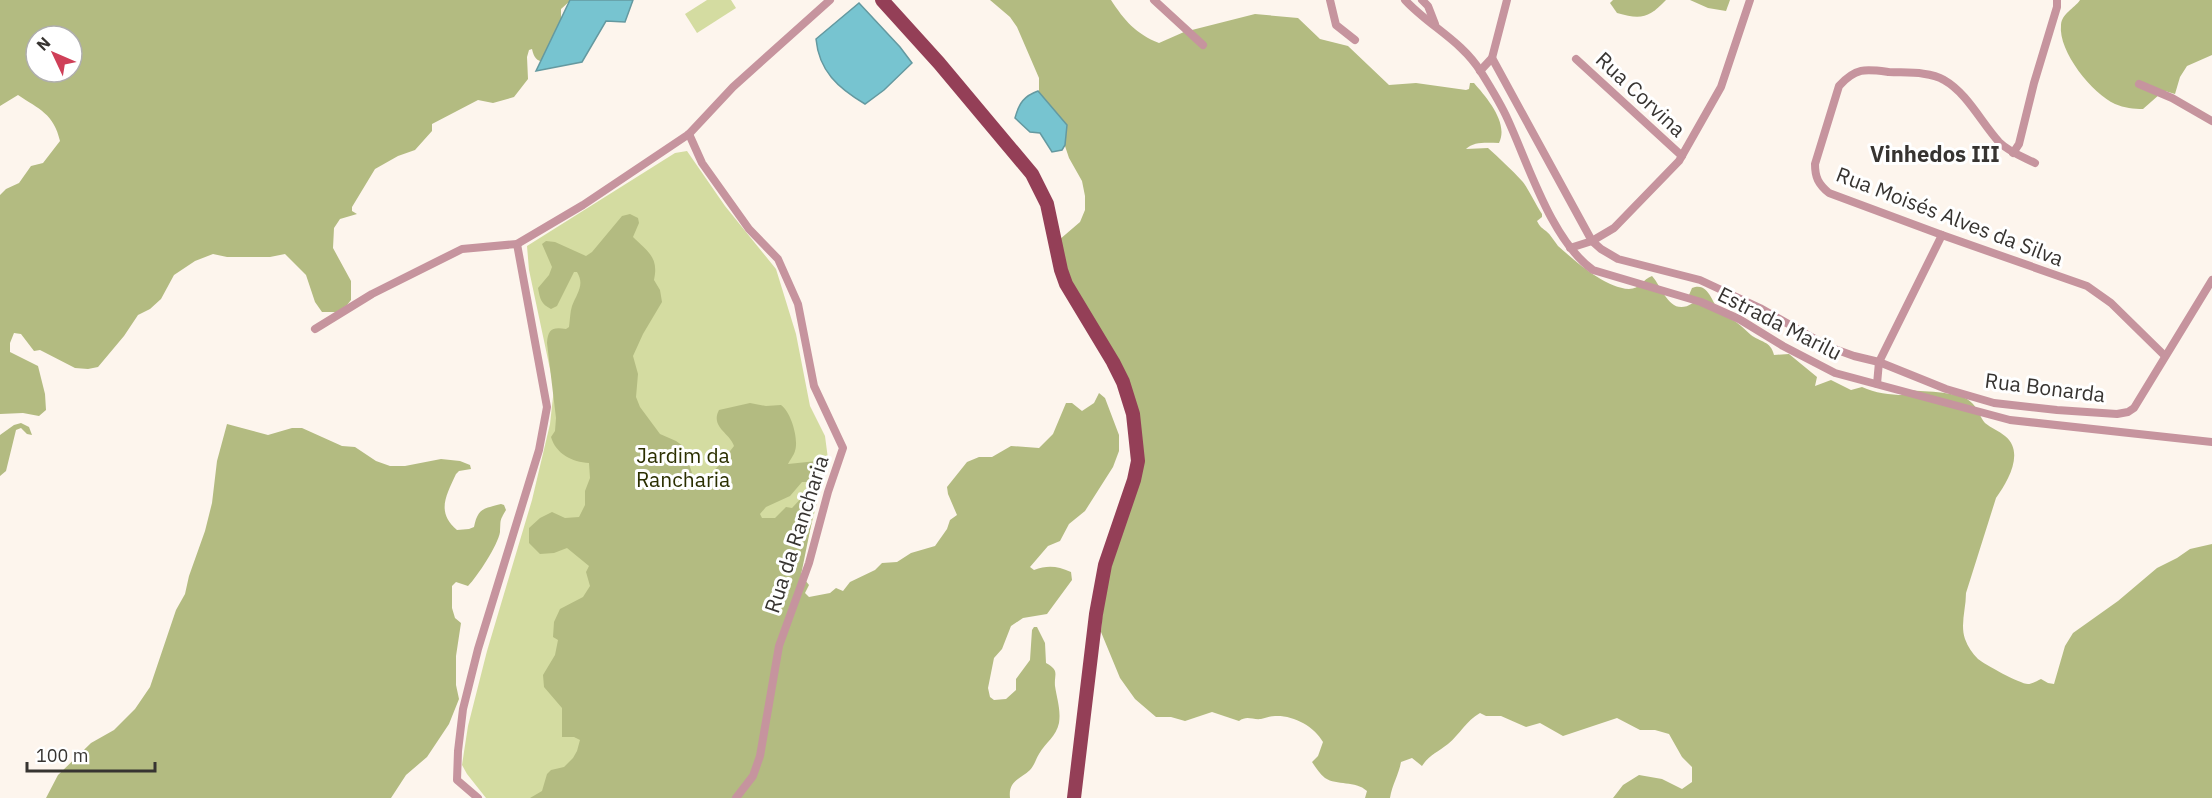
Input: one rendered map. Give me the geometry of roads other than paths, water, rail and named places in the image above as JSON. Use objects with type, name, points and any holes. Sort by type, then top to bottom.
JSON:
[{"type":"main road","points":[[882,0],[939,63],[1032,174],[1047,204],[1066,284],[1113,362],[1123,382],[1133,414],[1138,461],[1134,480],[1105,565],[1096,614],[1074,798]]},
{"type":"street","points":[[315,329],[372,294],[462,249],[517,243],[583,205],[689,134],[733,87],[830,0]]},
{"type":"street","points":[[1154,0],[1203,45]]},
{"type":"street","points":[[1330,0],[1336,25],[1355,40]]},
{"type":"street","name":"Estrada Marilu","points":[[1405,0],[1470,57],[1480,71],[1506,117],[1547,208],[1569,248],[1593,270],[1701,302],[1739,320],[1835,373],[2010,420],[2212,442]]},
{"type":"street","points":[[1422,0],[1428,6],[1435,24]]},
{"type":"street","points":[[1480,71],[1491,58],[1507,0]]},
{"type":"street","points":[[1569,248],[1592,241],[1614,228],[1682,156],[1721,87],[1750,0]]},
{"type":"street","points":[[2013,153],[2019,144],[2032,87],[2057,7],[2057,0]]},
{"type":"street","points":[[1491,58],[1592,241]]},
{"type":"street","name":"Rua Corvina","points":[[1576,59],[1682,156]]},
{"type":"street","name":"Rua Moisés Alves da Silva","points":[[2035,163],[2013,153],[2001,144],[1958,92],[1943,79],[1872,70],[1857,71],[1839,86],[1815,164],[1815,176],[1828,193],[1942,236],[2087,286],[2111,303],[2165,356]]},
{"type":"street","points":[[2139,84],[2172,98],[2212,121]]},
{"type":"street","name":"Rua da Rancharia","points":[[689,134],[702,163],[742,219],[778,259],[798,304],[813,386],[843,448],[828,492],[809,563],[779,646],[760,756],[753,776],[736,798]]},
{"type":"street","points":[[1877,384],[1880,362],[1942,236]]},
{"type":"street","name":"Rua Bonarda","points":[[1592,241],[1618,259],[1700,279],[1760,308],[1829,347],[1880,362],[1946,389],[1994,403],[2117,414],[2134,408],[2212,280]]},
{"type":"street","points":[[478,798],[457,780],[463,709],[478,650],[539,450],[547,407],[517,243]]},
{"type":"water","points":[[570,0],[633,0],[625,22],[606,21],[582,62],[536,71]]},
{"type":"water","points":[[859,3],[912,63],[884,90],[865,104],[846,92],[831,78],[821,60],[816,39]]},
{"type":"water","points":[[1038,91],[1067,125],[1065,145],[1062,150],[1052,152],[1040,133],[1030,132],[1015,118],[1023,101]]},
{"type":"district","name":"Vinhedos III","points":[[1935,153]]},
{"type":"park label","name":"Jardim da Rancharia","points":[[683,467]]}]
